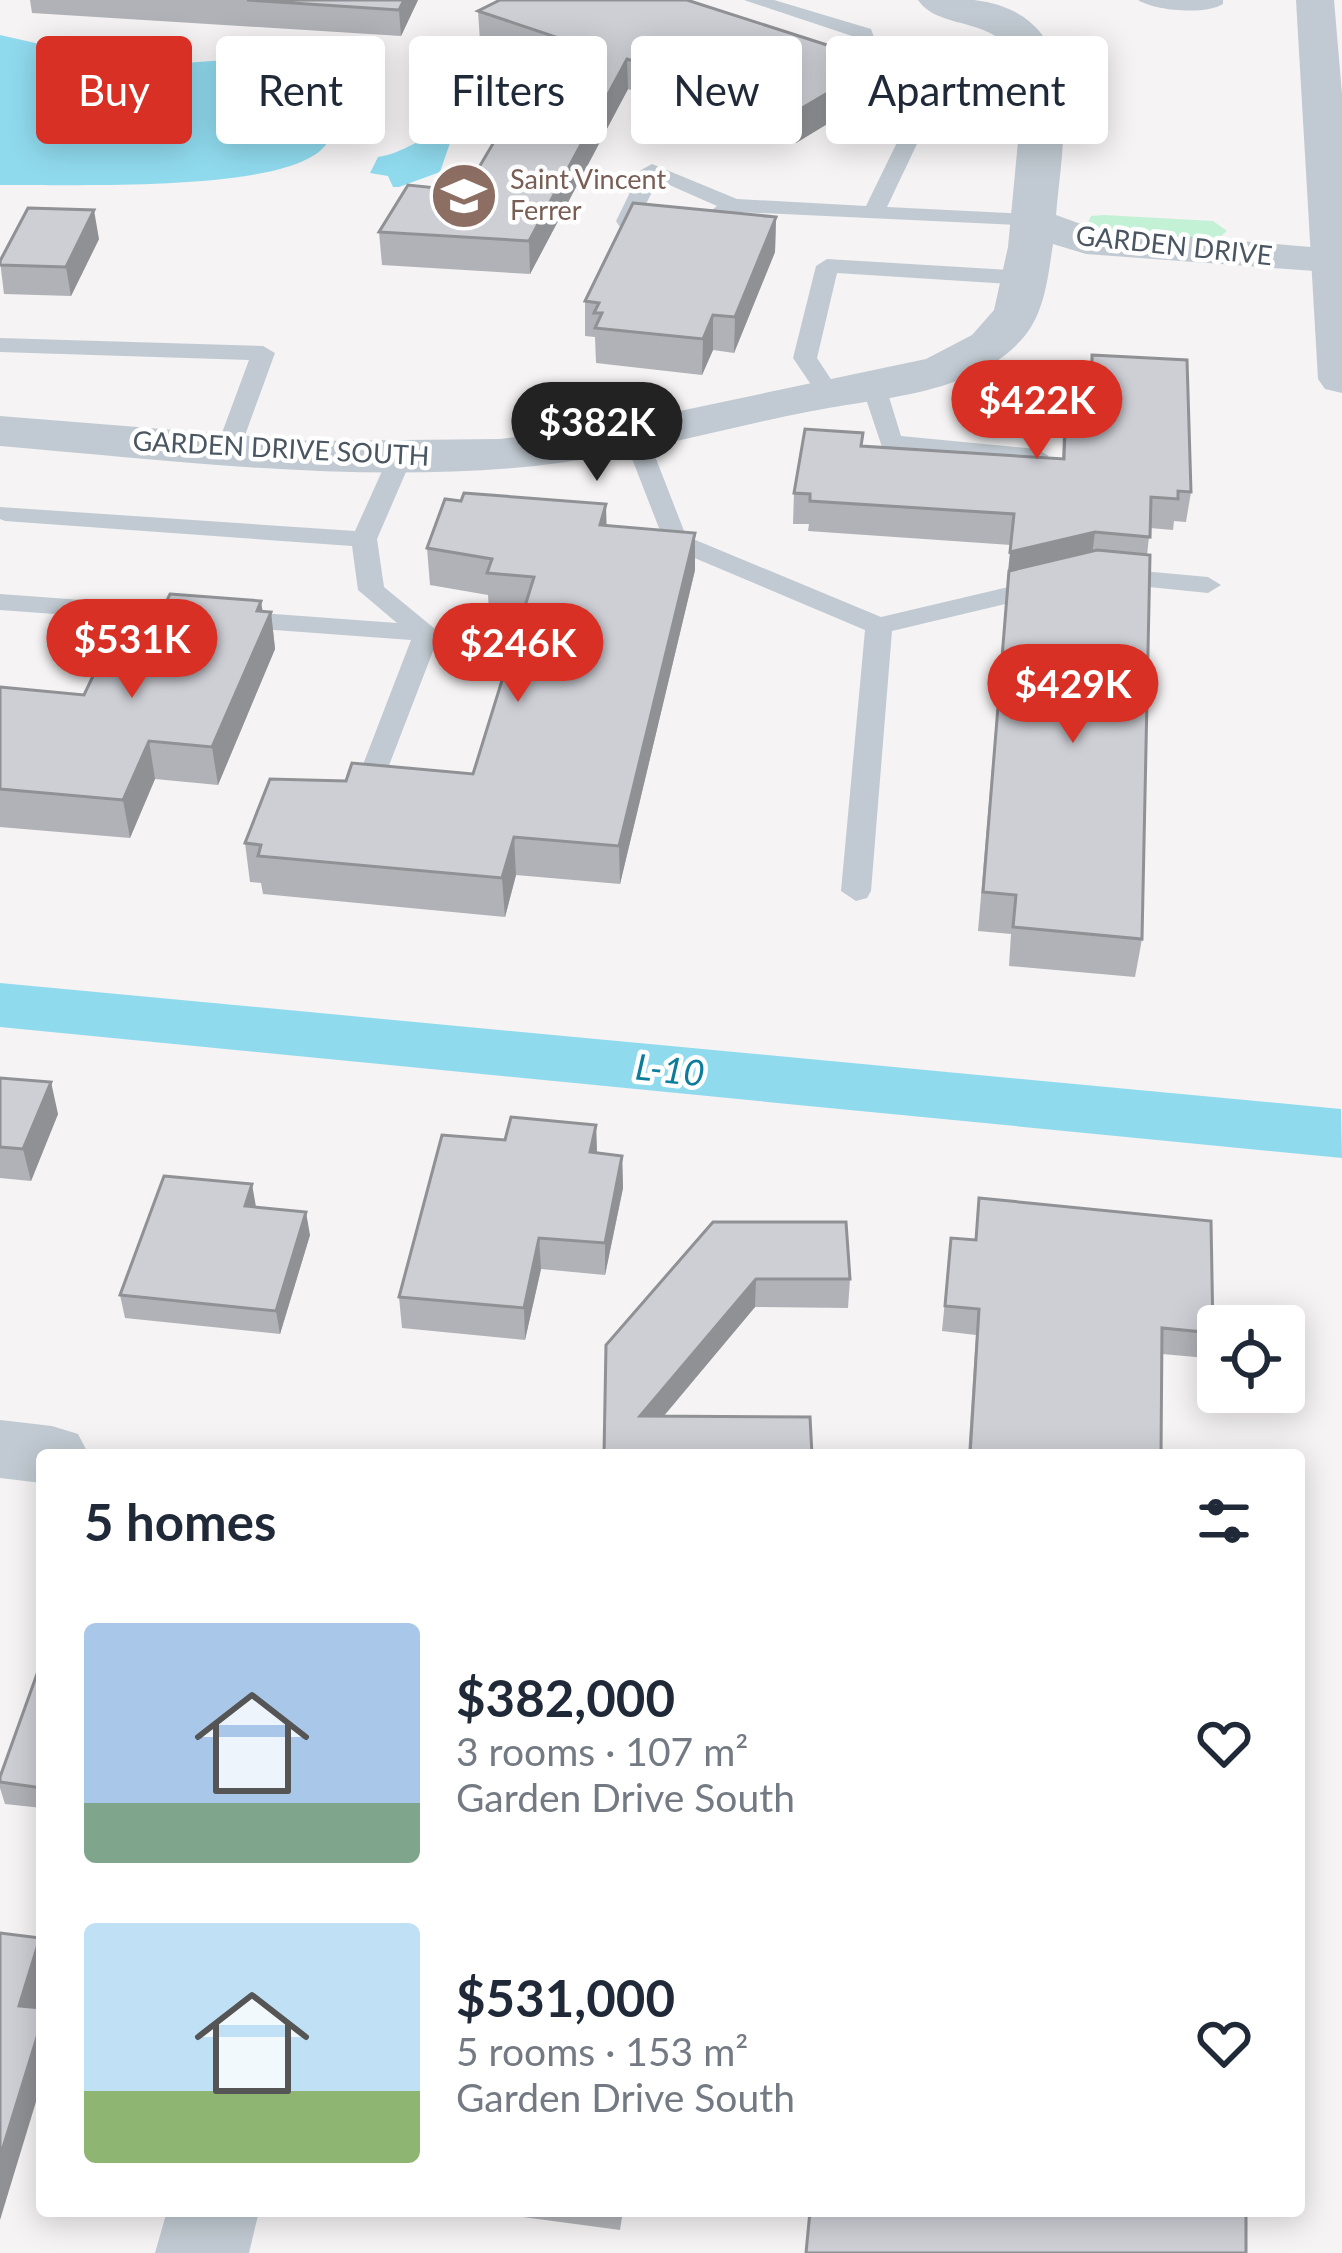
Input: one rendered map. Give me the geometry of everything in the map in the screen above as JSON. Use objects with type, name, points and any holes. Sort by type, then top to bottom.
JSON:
[{"type":"street","name":"GARDEN DRIVE SOUTH","points":[[0,431],[400,458],[505,454],[634,433],[941,368],[990,343],[1018,311],[1025,278],[1042,64],[1036,51],[1008,28],[937,0]]},
{"type":"street","points":[[1315,0],[1310,216],[1333,262],[1342,379]]},
{"type":"street","name":"GARDEN DRIVE","points":[[1030,221],[1092,205],[1226,212]]},
{"type":"street","name":"GARDEN DRIVE","points":[[1030,221],[1085,242],[1333,262]]},
{"type":"street","points":[[0,1449],[36,1453]]},
{"type":"street","points":[[202,2253],[211,2217]]},
{"type":"lane","points":[[754,0],[864,32],[871,54],[935,85],[874,211]]},
{"type":"lane","points":[[1148,0],[1213,0]]},
{"type":"lane","points":[[734,205],[1030,221]]},
{"type":"lane","points":[[1025,278],[827,266],[805,358],[850,389],[891,442],[1037,456]]},
{"type":"lane","points":[[0,345],[263,353],[228,449]]},
{"type":"lane","points":[[634,433],[676,541],[879,626],[1092,575],[1208,585]]},
{"type":"lane","points":[[400,458],[364,539],[371,590],[427,633]]},
{"type":"lane","points":[[4,513],[364,539]]},
{"type":"lane","points":[[0,602],[427,633]]},
{"type":"lane","points":[[856,891],[879,626]]},
{"type":"lane","points":[[373,775],[427,633]]},
{"type":"green space","points":[[1091,216],[1213,221],[1227,231],[1215,241],[1093,230],[1087,225]]},
{"type":"water","points":[[0,35],[36,43],[36,144],[192,144],[192,62],[216,61],[216,144],[326,144],[296,164],[217,180],[0,185]]},
{"type":"water","points":[[415,144],[450,144],[440,172],[393,187],[388,176],[370,173],[378,157]]},
{"type":"building","points":[[247,0],[404,0],[399,10]]},
{"type":"building","points":[[500,0],[687,0],[799,36],[631,36],[631,60],[627,59],[607,96],[607,36],[553,36],[478,11]]},
{"type":"building","points":[[802,37],[826,45],[826,94],[802,108]]},
{"type":"building","points":[[493,144],[581,144],[529,241],[379,232],[408,185],[465,191]]},
{"type":"building","points":[[633,203],[776,217],[735,317],[713,315],[703,339],[595,328],[602,313],[594,313],[599,303],[585,301]]},
{"type":"building","points":[[28,208],[94,210],[66,267],[0,265]]},
{"type":"building","points":[[1092,355],[1187,360],[1191,492],[1178,491],[1178,499],[1151,497],[1150,537],[1095,532],[1010,552],[1014,514],[810,501],[810,494],[794,493],[805,429],[863,433],[861,446],[1064,459],[1067,372],[1092,374]]},
{"type":"building","points":[[464,493],[606,504],[600,525],[695,533],[619,846],[514,837],[502,878],[258,856],[261,845],[245,843],[270,779],[346,781],[352,763],[473,774],[534,577],[487,573],[492,559],[427,548],[445,499],[461,501]]},
{"type":"building","points":[[1097,550],[1150,555],[1142,939],[1013,927],[1016,895],[983,892],[1009,571]]},
{"type":"building","points":[[170,594],[261,601],[257,611],[271,612],[212,747],[149,741],[123,800],[0,789],[0,687],[84,695],[115,630],[142,633],[150,617],[159,617]]},
{"type":"building","points":[[0,1078],[51,1082],[23,1149],[0,1147]]},
{"type":"building","points":[[511,1117],[596,1125],[590,1152],[622,1156],[605,1243],[539,1238],[524,1308],[399,1297],[442,1135],[505,1140]]},
{"type":"building","points":[[164,1176],[252,1184],[245,1206],[306,1212],[276,1311],[120,1295]]},
{"type":"building","points":[[979,1198],[1211,1221],[1212,1305],[1197,1305],[1197,1331],[1162,1328],[1161,1449],[970,1449],[979,1309],[945,1306],[951,1238],[976,1240]]},
{"type":"building","points":[[713,1222],[846,1222],[850,1279],[756,1279],[640,1416],[810,1417],[812,1449],[604,1449],[606,1345]]},
{"type":"building","points":[[36,1677],[36,1787],[0,1782]]},
{"type":"building","points":[[0,1933],[36,1938],[19,2006],[36,2007],[36,2040],[0,2157]]},
{"type":"building","points":[[809,2217],[1246,2217],[1246,2253],[806,2253]]},
{"type":"waterway","name":"L-10","points":[[0,1005],[1341,1134]]},
{"type":"place","name":"Saint Vincent Ferrer","points":[[464,196]]}]
